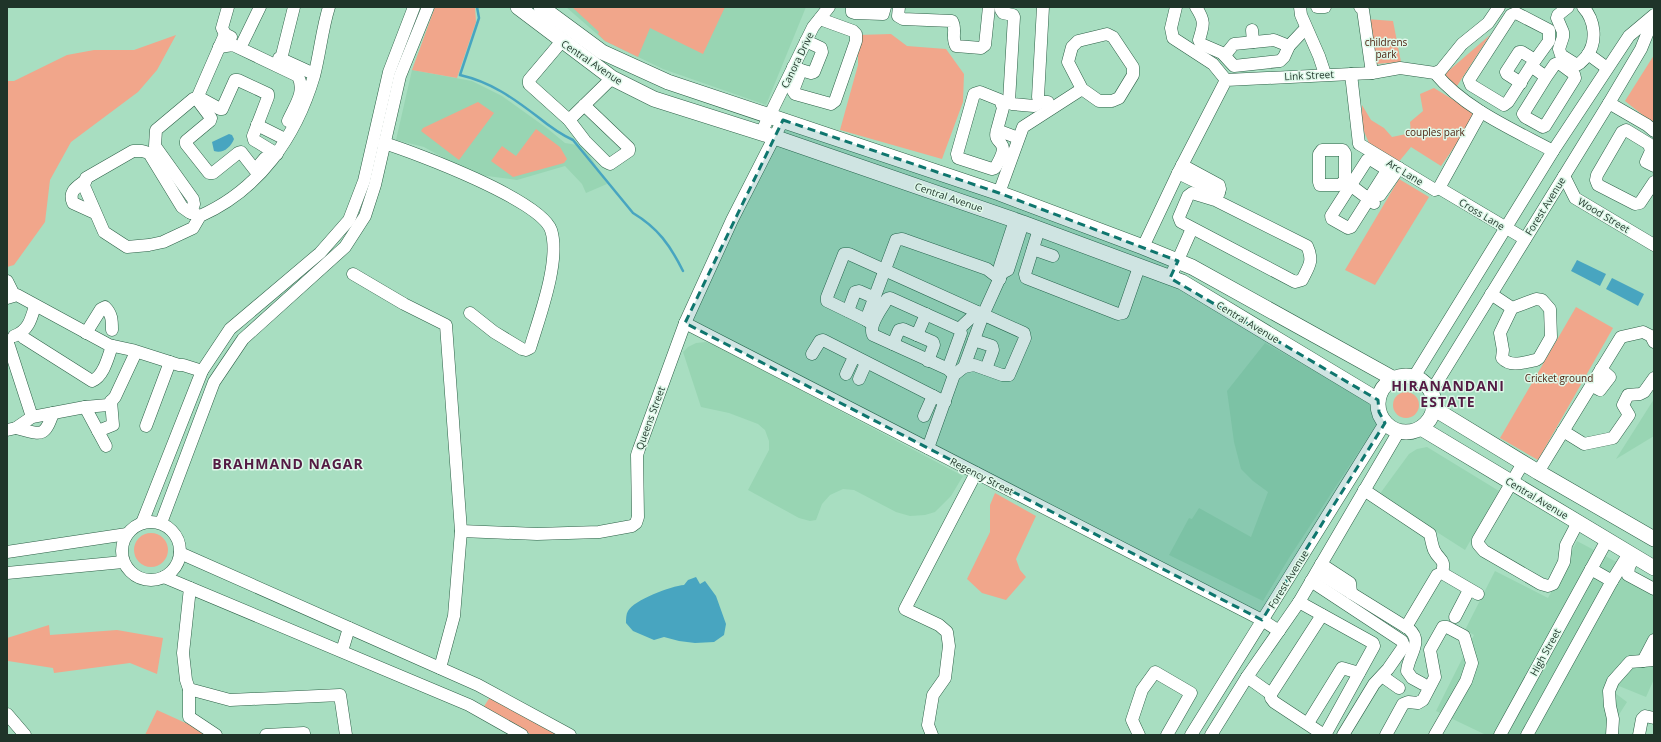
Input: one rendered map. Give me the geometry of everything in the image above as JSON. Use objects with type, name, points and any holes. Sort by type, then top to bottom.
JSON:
[{"type":"main road","name":"Central Avenue","points":[[518,7],[612,78],[654,99],[768,135],[1039,229],[1138,267],[1182,282],[1378,400]]},
{"type":"main road","name":"Central Avenue","points":[[541,7],[602,52],[668,82],[999,193],[1143,247],[1199,270],[1394,379]]},
{"type":"main road","points":[[1402,376],[1414,377],[1421,381],[1431,392],[1433,408],[1429,419],[1421,428],[1410,432],[1399,432],[1385,423],[1379,412],[1378,400],[1384,387],[1394,379],[1402,376]]},
{"type":"main road","points":[[1433,408],[1538,472],[1654,539]]},
{"type":"main road","name":"Central Avenue","points":[[1421,428],[1654,568]]},
{"type":"main road","points":[[1506,479],[1517,459]]},
{"type":"street","points":[[228,7],[222,28],[225,34],[314,74]]},
{"type":"street","points":[[243,42],[260,7]]},
{"type":"street","points":[[281,59],[294,7]]},
{"type":"street","points":[[95,213],[73,203],[70,198],[72,191],[86,180],[86,178],[134,151],[148,153],[182,208],[195,211],[216,209],[235,197],[259,176],[304,107],[314,74],[325,20],[330,7]]},
{"type":"street","points":[[142,522],[201,374],[230,329],[353,223],[365,216],[375,185],[384,143],[389,72],[414,7]]},
{"type":"street","points":[[161,523],[214,382],[218,376],[243,339],[345,247],[388,102],[428,7]]},
{"type":"street","name":"Canora Drive","points":[[768,135],[769,115],[797,68],[806,41],[813,27],[829,7]]},
{"type":"street","points":[[852,7],[852,12],[854,13],[883,14],[885,7]]},
{"type":"street","points":[[899,7],[898,16],[903,19],[952,21],[954,24],[954,42],[956,46],[981,48],[985,45],[989,7]]},
{"type":"street","points":[[1001,7],[1003,14],[1013,15],[1014,17],[1008,101],[1012,104],[1034,106],[1041,102],[1062,103]]},
{"type":"street","points":[[1041,102],[1038,97],[1043,7]]},
{"type":"street","points":[[1143,247],[1180,169],[1226,80],[1213,64],[1173,38],[1171,28],[1176,7]]},
{"type":"street","points":[[1196,7],[1202,16],[1204,24],[1199,40],[1201,44],[1222,53],[1234,66],[1280,61],[1284,57],[1289,46],[1303,32]]},
{"type":"street","points":[[1300,7],[1303,32],[1321,74]]},
{"type":"street","points":[[1317,7],[1325,7]]},
{"type":"street","points":[[1499,7],[1488,23],[1462,44],[1441,70],[1435,73],[1445,85],[1481,112],[1553,151]]},
{"type":"street","points":[[1568,7],[1558,15],[1557,18],[1563,32],[1559,50],[1561,55],[1577,65],[1580,64],[1592,48],[1594,30],[1588,12],[1583,7]]},
{"type":"street","points":[[1363,8],[1372,73]]},
{"type":"street","points":[[1540,68],[1521,83],[1508,102],[1504,105],[1471,85],[1469,80],[1511,15],[1516,13],[1549,30],[1549,41],[1540,68],[1523,114],[1525,117],[1543,127],[1546,126],[1575,78],[1574,74],[1559,63],[1540,68]]},
{"type":"street","name":"Forest Avenue","points":[[1414,377],[1553,151],[1607,68],[1629,36],[1654,16]]},
{"type":"street","name":"Forest Avenue","points":[[1431,392],[1609,103],[1641,49],[1654,16]]},
{"type":"street","points":[[806,41],[821,48],[822,52],[814,72],[811,74],[797,68],[793,91],[795,94],[830,104],[835,101],[856,41],[856,34],[853,31],[820,19]]},
{"type":"street","points":[[1252,30],[1253,42]]},
{"type":"street","points":[[225,34],[198,96],[220,109],[222,108],[235,80],[268,94],[253,136],[254,140],[274,152]]},
{"type":"street","points":[[1107,34],[1113,37],[1133,67],[1133,75],[1119,98],[1112,101],[1099,101],[1082,89],[1068,62],[1072,47],[1078,41],[1107,34]]},
{"type":"street","points":[[1225,55],[1234,44],[1274,40],[1289,46]]},
{"type":"street","points":[[562,41],[529,80],[529,84],[569,120],[585,140],[606,162],[610,164],[629,151],[629,148],[584,105]]},
{"type":"street","points":[[195,211],[218,202],[274,152],[302,90],[298,76],[233,45],[219,47]]},
{"type":"street","points":[[1521,83],[1506,74],[1518,52],[1522,52],[1540,68]]},
{"type":"street","points":[[1588,54],[1607,68]]},
{"type":"street","name":"Link Street","points":[[1226,80],[1321,74],[1372,73],[1400,68],[1435,73]]},
{"type":"street","points":[[1509,127],[1540,68]]},
{"type":"street","name":"Arc Lane","points":[[1350,74],[1359,144],[1435,190],[1439,188]]},
{"type":"street","points":[[569,120],[612,78]]},
{"type":"street","points":[[999,193],[1018,138],[1024,127],[1082,89]]},
{"type":"street","points":[[980,92],[1000,100],[1002,108],[997,130],[995,135],[1002,145],[1003,150],[995,168],[992,169],[958,158],[957,154],[974,94],[980,92]]},
{"type":"street","points":[[86,180],[84,186],[104,232],[127,248],[163,242],[193,228],[195,211],[193,199],[155,146],[155,134],[156,130],[196,98],[211,118],[210,121],[186,141],[186,144],[210,173],[213,173],[241,152],[255,170]]},
{"type":"street","points":[[1609,103],[1647,125],[1654,131]]},
{"type":"street","points":[[1439,188],[1481,112]]},
{"type":"street","name":"Queens Street","points":[[462,531],[537,534],[599,532],[632,526],[636,523],[638,517],[637,455],[685,323],[732,220],[768,135],[783,120]]},
{"type":"street","points":[[257,125],[281,137]]},
{"type":"street","points":[[997,130],[1018,138]]},
{"type":"street","points":[[1654,166],[1646,162],[1651,151],[1649,144],[1626,130],[1622,132],[1597,175],[1596,180],[1598,185],[1635,204],[1640,203],[1654,182]]},
{"type":"street","points":[[384,143],[421,155],[518,200],[542,216],[551,228],[554,243],[554,256],[544,304],[530,348],[526,350],[522,349],[494,332],[470,313]]},
{"type":"street","points":[[1356,232],[1372,202],[1386,169],[1370,159],[1367,160],[1347,184],[1331,216],[1332,219],[1348,228],[1372,202],[1398,168]]},
{"type":"street","points":[[1180,169],[1217,196],[1307,246],[1311,259],[1302,280],[1295,282],[1181,222],[1179,217],[1188,196],[1192,193],[1217,196]]},
{"type":"street","name":"Wood Street","points":[[1564,176],[1575,198],[1654,245]]},
{"type":"street","points":[[1347,184],[1372,202]]},
{"type":"street","name":"Cross Lane","points":[[1439,188],[1525,239]]},
{"type":"street","points":[[1552,196],[1575,198]]},
{"type":"street","points":[[956,370],[974,340],[980,314],[1001,276],[1008,270],[1019,222]]},
{"type":"street","points":[[1039,229],[1025,274],[1026,278],[1118,314],[1122,313],[1128,283],[1138,267]]},
{"type":"street","points":[[1170,278],[1175,260],[1187,232]]},
{"type":"street","points":[[870,322],[827,301],[827,297],[844,254],[850,254],[886,269],[980,314],[1024,333],[1025,338],[1009,375],[1002,375],[974,365],[956,370],[928,361],[873,335],[870,322],[875,298],[886,269],[896,240],[902,239],[987,269],[1001,276]]},
{"type":"street","points":[[1033,249],[1053,256]]},
{"type":"street","points":[[353,274],[404,304],[446,325],[462,531],[454,616],[440,668]]},
{"type":"street","points":[[7,281],[10,296],[17,295],[112,346],[174,363],[184,364],[201,374]]},
{"type":"street","points":[[848,311],[855,292],[859,291],[875,298]]},
{"type":"street","points":[[1491,294],[1512,308]]},
{"type":"street","points":[[870,322],[887,299],[890,298],[959,329],[961,333],[956,370],[928,448]]},
{"type":"street","points":[[1536,299],[1542,300],[1550,309],[1551,338],[1539,358],[1536,360],[1514,364],[1502,358],[1503,350],[1500,333],[1512,308],[1536,299]]},
{"type":"street","points":[[32,417],[7,340],[20,334],[30,322],[36,306]]},
{"type":"street","points":[[86,333],[100,309],[104,307],[112,316],[112,330]]},
{"type":"street","points":[[917,335],[926,314]]},
{"type":"street","points":[[959,329],[980,314]]},
{"type":"street","name":"Regency Street","points":[[685,323],[1262,620],[1279,631]]},
{"type":"street","points":[[893,344],[899,330],[903,329],[933,342],[934,345],[928,361]]},
{"type":"street","points":[[1538,472],[1622,337],[1644,332],[1651,336],[1654,342]]},
{"type":"street","points":[[20,334],[92,381],[96,380],[104,367],[112,346]]},
{"type":"street","points":[[812,354],[820,341],[823,340],[945,402]]},
{"type":"street","points":[[974,340],[992,346],[993,350],[986,369]]},
{"type":"street","points":[[12,429],[32,417],[85,407],[108,405],[115,397],[136,352]]},
{"type":"street","points":[[846,374],[854,357]]},
{"type":"street","points":[[146,426],[174,363]]},
{"type":"street","points":[[858,379],[866,363]]},
{"type":"street","points":[[1563,431],[1584,444],[1613,438],[1629,415],[1623,405],[1628,395],[1640,394],[1644,392],[1654,378]]},
{"type":"street","points":[[924,416],[933,396]]},
{"type":"street","points":[[98,431],[113,425],[111,401]]},
{"type":"street","points":[[85,407],[106,446]]},
{"type":"street","points":[[12,429],[35,433],[42,432],[48,428],[53,413]]},
{"type":"street","name":"Forest Avenue","points":[[1191,735],[1385,423]]},
{"type":"street","name":"Forest Avenue","points":[[1210,735],[1247,676],[1299,602],[1399,432]]},
{"type":"street","points":[[932,735],[928,725],[932,695],[945,678],[948,646],[947,632],[939,625],[905,609],[976,473]]},
{"type":"street","points":[[1506,479],[1478,540],[1478,544],[1484,551],[1548,586],[1553,584],[1564,562],[1566,545],[1578,522]]},
{"type":"street","points":[[1364,490],[1430,534],[1434,551],[1443,560],[1444,566],[1442,574]]},
{"type":"street","points":[[1334,505],[1350,517]]},
{"type":"street","points":[[151,521],[161,523],[176,535],[180,553],[177,563],[172,571],[164,577],[150,580],[136,576],[128,570],[123,562],[121,552],[122,543],[126,534],[133,527],[142,522],[151,521]]},
{"type":"street","points":[[7,552],[126,534]]},
{"type":"street","name":"High Street","points":[[1500,735],[1607,540]]},
{"type":"street","points":[[180,553],[478,685],[570,735]]},
{"type":"street","points":[[1527,735],[1612,581],[1632,555]]},
{"type":"street","points":[[1632,555],[1628,575],[1654,589]]},
{"type":"street","points":[[7,574],[123,562]]},
{"type":"street","points":[[1591,569],[1612,581]]},
{"type":"street","points":[[1316,572],[1350,584],[1351,593],[1415,634],[1416,641],[1407,671],[1412,678],[1423,684]]},
{"type":"street","points":[[1316,572],[1402,641],[1404,646],[1382,676],[1374,684],[1343,735]]},
{"type":"street","points":[[1406,627],[1437,575],[1442,574],[1473,592],[1455,617]]},
{"type":"street","points":[[164,577],[468,705],[522,735]]},
{"type":"street","points":[[190,588],[183,653],[186,680],[189,689],[189,717],[216,735]]},
{"type":"street","points":[[1247,676],[1271,694],[1271,698],[1274,702],[1324,735],[1374,646],[1373,644],[1299,602]]},
{"type":"street","points":[[1271,694],[1322,615]]},
{"type":"street","points":[[1386,735],[1403,704],[1408,702],[1418,703],[1423,700],[1435,677],[1430,650],[1443,627],[1447,627],[1464,636],[1472,663],[1466,681],[1435,735]]},
{"type":"street","points":[[342,651],[349,628]]},
{"type":"street","points":[[1612,735],[1613,719],[1609,691],[1612,681],[1630,662],[1649,661],[1654,640]]},
{"type":"street","points":[[1308,724],[1342,668],[1359,673]]},
{"type":"street","points":[[1139,735],[1132,720],[1142,690],[1155,672],[1191,692],[1167,735]]},
{"type":"street","points":[[1382,676],[1399,688]]},
{"type":"street","points":[[468,705],[478,685]]},
{"type":"street","points":[[189,689],[230,700],[340,695],[346,735]]},
{"type":"street","points":[[1213,699],[1227,709]]},
{"type":"street","points":[[7,714],[25,735]]},
{"type":"street","points":[[1639,735],[1642,719],[1645,716],[1654,718]]},
{"type":"street","points":[[266,735],[304,733],[304,735]]},
{"type":"highlighted area","points":[[783,120],[999,193],[1178,261],[1170,278],[1378,400],[1379,412],[1385,423],[1262,620],[685,323]]},
{"type":"shaded area","points":[[566,7],[806,7],[766,105],[663,69],[605,41]]},
{"type":"shaded area","points":[[412,70],[472,81],[502,96],[565,143],[584,146],[607,184],[586,193],[582,184],[565,166],[517,180],[472,174],[424,147],[396,140]]},
{"type":"shaded area","points":[[706,342],[715,345],[963,476],[951,496],[935,512],[925,515],[910,516],[896,512],[854,490],[843,489],[830,495],[822,504],[816,520],[810,521],[799,518],[748,490],[769,450],[769,441],[765,430],[758,424],[729,413],[701,407],[683,352],[688,347],[696,343]]},
{"type":"shaded area","points":[[1265,343],[1374,405],[1376,425],[1289,558],[1263,601],[1169,555],[1189,518],[1192,519],[1199,508],[1251,537],[1268,492],[1253,481],[1241,469],[1234,442],[1227,391]]},
{"type":"shaded area","points":[[1654,399],[1654,436],[1616,459]]},
{"type":"shaded area","points":[[1427,447],[1499,491],[1465,550],[1379,495],[1409,454],[1417,449]]},
{"type":"shaded area","points":[[1577,541],[1654,582],[1654,679],[1646,697],[1619,686],[1615,693],[1627,702],[1613,724],[1619,728],[1618,735],[1486,735],[1436,711],[1474,635],[1465,630],[1495,571],[1548,598]]},
{"type":"green space","points":[[435,7],[475,7],[476,22],[457,78],[412,70]]},
{"type":"green space","points":[[572,7],[725,7],[703,54],[650,28],[638,57],[605,41],[598,34],[599,32]]},
{"type":"green space","name":"childrens park","points":[[1367,19],[1393,21],[1401,62],[1375,64]]},
{"type":"green space","points":[[891,34],[907,46],[946,49],[964,74],[963,102],[942,159],[840,130],[858,65],[858,35]]},
{"type":"green space","points":[[176,35],[157,70],[138,92],[71,142],[50,180],[45,222],[14,265],[7,267],[7,81],[14,81],[67,55],[94,50],[134,50]]},
{"type":"green space","points":[[1490,35],[1457,86],[1446,80],[1446,73]]},
{"type":"green space","points":[[1654,55],[1654,124],[1625,101]]},
{"type":"green space","name":"couples park","points":[[1434,88],[1475,113],[1441,166],[1411,147],[1397,164],[1369,143],[1362,127],[1362,105],[1371,120],[1384,128],[1392,137],[1411,133],[1410,122],[1423,111],[1420,94]]},
{"type":"green space","points":[[478,102],[494,113],[459,160],[421,131],[423,128]]},
{"type":"green space","points":[[536,129],[560,147],[567,159],[564,163],[513,177],[491,161],[502,146],[516,156]]},
{"type":"green space","points":[[1399,179],[1429,197],[1375,285],[1345,270]]},
{"type":"green space","name":"Cricket ground","points":[[1576,307],[1613,328],[1538,460],[1500,438]]},
{"type":"green space","points":[[1406,392],[1415,396],[1419,405],[1415,414],[1406,418],[1397,414],[1393,405],[1397,396]]},
{"type":"green space","points":[[995,493],[1036,516],[1016,559],[1020,570],[1026,577],[1006,600],[982,593],[967,579],[990,532],[990,505]]},
{"type":"green space","points":[[148,533],[154,533],[163,538],[167,544],[167,556],[163,562],[154,567],[148,567],[139,562],[134,553],[134,547],[139,538]]},
{"type":"green space","points":[[49,625],[50,635],[117,630],[163,638],[157,674],[130,663],[54,673],[53,668],[8,661],[7,638]]},
{"type":"green space","points":[[490,697],[559,735],[532,735],[483,708]]},
{"type":"green space","points":[[157,710],[212,735],[145,735]]},
{"type":"water","points":[[229,134],[232,135],[234,139],[231,145],[223,151],[214,151],[212,142]]},
{"type":"water","points":[[1577,260],[1606,274],[1600,286],[1571,271]]},
{"type":"water","points":[[1612,278],[1644,294],[1638,306],[1606,289]]},
{"type":"water","points":[[696,577],[700,584],[705,581],[716,596],[726,624],[724,635],[714,642],[695,643],[664,637],[654,640],[633,631],[626,623],[626,615],[628,611],[637,602],[662,591],[684,585],[688,580]]},
{"type":"waterway","points":[[477,7],[479,18],[460,75],[492,86],[520,103],[555,130],[573,140],[633,213],[650,225],[668,245],[683,271]]},
{"type":"district","name":"HIRANANDANI ESTATE","points":[[1448,394]]},
{"type":"district","name":"BRAHMAND NAGAR","points":[[288,463]]}]
